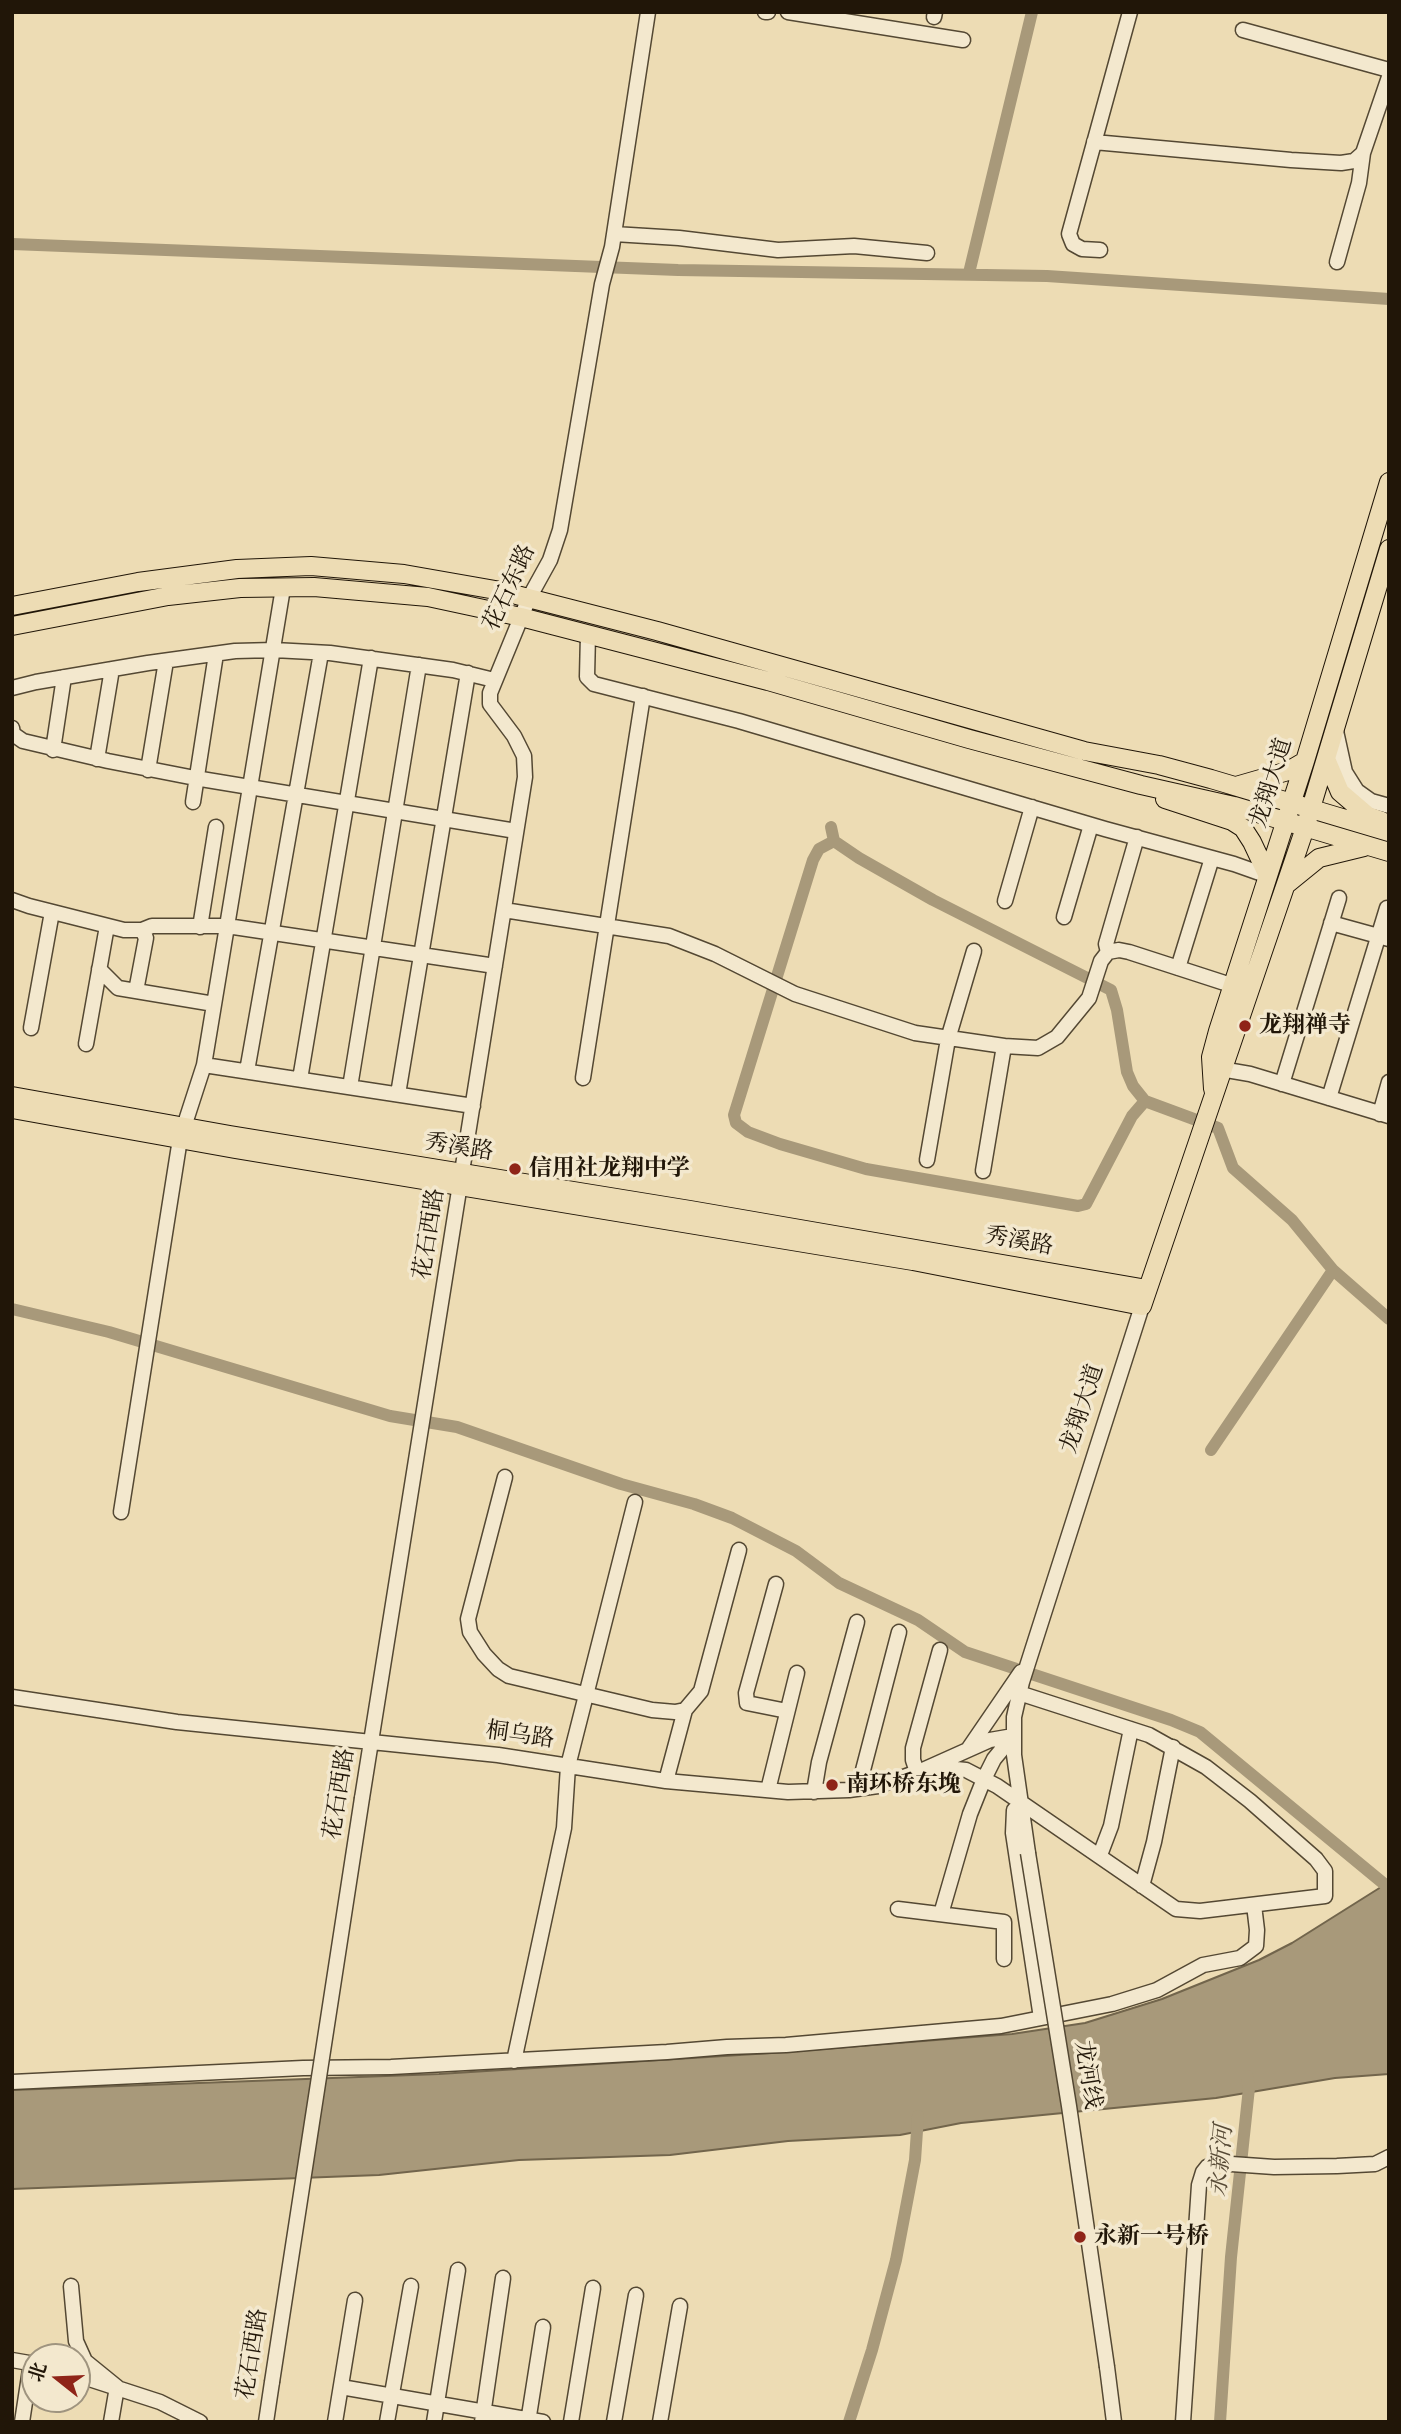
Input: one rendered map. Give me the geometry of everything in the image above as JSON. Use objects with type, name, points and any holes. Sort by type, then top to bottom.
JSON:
[{"type":"main road","name":"龙翔大道","points":[[1218,1068],[1211,1057],[1214,1044],[1389,482]]},
{"type":"main road","name":"龙翔大道","points":[[1144,1298],[1199,1140],[1212,1099],[1218,1068],[1287,884],[1389,549]]},
{"type":"main road","points":[[12,607],[175,576],[281,566],[404,574],[529,598],[657,631],[1084,751],[1159,765],[1389,832]]},
{"type":"main road","points":[[12,626],[168,596],[240,588],[396,593],[458,602],[755,678],[1141,786],[1234,806],[1389,852]]},
{"type":"main road","points":[[1326,759],[1340,792],[1368,816],[1389,824]]},
{"type":"main road","points":[[1235,786],[1288,771],[1304,761]]},
{"type":"main road","points":[[1141,786],[1165,799],[1231,821],[1243,828],[1268,876]]},
{"type":"main road","points":[[1287,884],[1319,858],[1367,846]]},
{"type":"main road","name":"秀溪路","points":[[12,1096],[181,1133]]},
{"type":"main road","name":"秀溪路","points":[[12,1109],[181,1133],[461,1180],[899,1259],[1144,1298]]},
{"type":"street","name":"花石东路","points":[[461,1180],[525,777],[524,756],[514,736],[499,720],[490,704],[489,693],[529,598],[550,560],[560,530],[602,284],[613,241],[648,12]]},
{"type":"street","points":[[788,12],[963,40]]},
{"type":"street","points":[[1100,250],[1082,249],[1073,244],[1069,234],[1130,12]]},
{"type":"street","points":[[1243,30],[1389,70]]},
{"type":"street","points":[[1337,262],[1359,183],[1363,153],[1389,77]]},
{"type":"street","points":[[1094,142],[1341,163],[1354,161],[1363,153]]},
{"type":"street","points":[[613,241],[679,238],[778,250],[855,246],[927,253]]},
{"type":"street","points":[[121,1512],[181,1133],[204,1065],[283,588]]},
{"type":"street","points":[[588,634],[587,677],[593,684],[739,721],[1268,876]]},
{"type":"street","points":[[12,688],[166,661],[274,650],[419,665],[495,680]]},
{"type":"street","points":[[247,1071],[321,653]]},
{"type":"street","points":[[193,802],[216,654]]},
{"type":"street","points":[[300,1079],[371,659]]},
{"type":"street","points":[[148,769],[166,661]]},
{"type":"street","points":[[350,1087],[419,665]]},
{"type":"street","points":[[97,759],[112,669]]},
{"type":"street","points":[[398,1094],[468,673]]},
{"type":"street","points":[[54,750],[64,677]]},
{"type":"street","points":[[583,1078],[643,696]]},
{"type":"street","points":[[12,727],[13,734],[23,741],[97,759],[516,831]]},
{"type":"street","points":[[1335,728],[1345,772],[1357,792],[1371,801],[1389,806]]},
{"type":"street","points":[[1004,901],[1032,807]]},
{"type":"street","points":[[1064,917],[1091,825]]},
{"type":"street","points":[[200,927],[216,827]]},
{"type":"street","points":[[1108,952],[1106,944],[1136,837]]},
{"type":"street","points":[[1178,968],[1212,858]]},
{"type":"street","points":[[1282,1084],[1339,898]]},
{"type":"street","points":[[12,900],[124,930],[142,930],[152,926],[227,926],[495,966]]},
{"type":"street","points":[[1329,1098],[1383,938],[1387,908]]},
{"type":"street","points":[[504,910],[669,936],[693,944],[796,994],[915,1033],[1004,1046],[1038,1048],[1057,1037],[1088,998],[1101,961],[1108,952],[1119,950],[1234,986]]},
{"type":"street","points":[[32,1028],[52,912]]},
{"type":"street","points":[[1331,923],[1383,938]]},
{"type":"street","points":[[86,1044],[107,926]]},
{"type":"street","points":[[136,991],[146,938],[142,930]]},
{"type":"street","points":[[927,1160],[948,1039],[974,951]]},
{"type":"street","points":[[99,969],[118,988],[214,1004]]},
{"type":"street","points":[[93,1002],[118,988]]},
{"type":"street","points":[[983,1171],[1004,1046]]},
{"type":"street","points":[[204,1065],[473,1106]]},
{"type":"street","points":[[1218,1068],[1384,1115],[1389,1082]]},
{"type":"street","name":"花石西路","points":[[266,2422],[461,1180]]},
{"type":"street","name":"龙翔大道","points":[[1013,1736],[1020,1688],[1144,1298]]},
{"type":"street","points":[[505,1477],[468,1619],[470,1632],[484,1654],[509,1676],[652,1710],[685,1710]]},
{"type":"street","points":[[514,2061],[564,1828],[568,1766],[635,1502]]},
{"type":"street","points":[[666,1781],[685,1710],[701,1691],[739,1549]]},
{"type":"street","points":[[776,1584],[746,1693],[747,1703],[787,1711]]},
{"type":"street","points":[[814,1792],[818,1762],[857,1622]]},
{"type":"street","points":[[863,1788],[862,1774],[899,1632]]},
{"type":"street","points":[[940,1650],[913,1748],[913,1760],[924,1769],[966,1770],[984,1779],[1021,1804],[1035,1810],[1164,1903],[1186,1912],[1325,1896],[1325,1871],[1316,1859],[1250,1801],[1206,1767],[1173,1747],[1131,1729],[1020,1688]]},
{"type":"street","points":[[967,1751],[1029,1659]]},
{"type":"street","points":[[768,1790],[797,1673]]},
{"type":"street","name":"桐乌路","points":[[12,1697],[177,1721],[498,1755],[666,1781],[814,1792],[878,1786],[990,1740],[1013,1736]]},
{"type":"street","points":[[1100,1855],[1111,1826],[1131,1729]]},
{"type":"street","points":[[941,1914],[970,1814],[984,1779],[994,1759],[1013,1736]]},
{"type":"street","name":"龙河线","points":[[1013,1736],[1028,1853],[1069,2106],[1114,2422]]},
{"type":"street","points":[[1142,1886],[1154,1842],[1173,1747]]},
{"type":"street","points":[[1021,1804],[1014,1810],[1013,1833],[1041,2018]]},
{"type":"street","points":[[12,2082],[514,2061],[826,2042],[975,2029],[1112,2004],[1157,1990],[1203,1965],[1240,1958],[1256,1946],[1254,1905]]},
{"type":"street","points":[[898,1909],[1004,1922],[1004,1959]]},
{"type":"street","points":[[1183,2422],[1199,2185],[1203,2172],[1217,2163],[1265,2166],[1376,2164],[1389,2157]]},
{"type":"street","points":[[434,2422],[458,2270]]},
{"type":"street","points":[[483,2417],[503,2278]]},
{"type":"street","points":[[71,2286],[76,2341],[85,2361],[117,2387]]},
{"type":"street","points":[[387,2422],[411,2286]]},
{"type":"street","points":[[571,2422],[593,2288]]},
{"type":"street","points":[[614,2422],[636,2295]]},
{"type":"street","points":[[335,2422],[355,2300]]},
{"type":"street","points":[[660,2422],[680,2306]]},
{"type":"street","points":[[528,2421],[543,2327]]},
{"type":"street","points":[[91,2379],[160,2402],[200,2422]]},
{"type":"street","points":[[111,2422],[117,2387]]},
{"type":"street","points":[[341,2387],[437,2403],[483,2417],[543,2422]]},
{"type":"shaded area","points":[[1389,1882],[1389,2074],[1335,2078],[1216,2098],[961,2123],[900,2135],[788,2141],[670,2155],[519,2160],[379,2175],[12,2189],[12,2090],[439,2074],[771,2053],[1012,2034],[1085,2023],[1162,1999],[1259,1960],[1292,1943]]},
{"type":"waterway","points":[[969,273],[1032,12]]},
{"type":"waterway","points":[[12,244],[678,270],[1047,276],[1389,299]]},
{"type":"waterway","points":[[831,827],[834,841],[859,858],[933,900],[1111,990],[1127,1072],[1133,1086],[1145,1101],[1218,1128],[1233,1168],[1292,1220],[1333,1270],[1389,1319]]},
{"type":"waterway","points":[[834,841],[819,849],[813,860],[734,1115],[736,1123],[748,1132],[780,1144],[866,1169],[1078,1206],[1086,1204],[1132,1116],[1145,1101]]},
{"type":"waterway","points":[[1211,1450],[1333,1270]]},
{"type":"waterway","points":[[12,1309],[109,1332],[390,1416],[457,1427],[621,1484],[694,1504],[732,1518],[796,1551],[839,1583],[918,1620],[965,1652],[1200,1732],[1389,1888]]},
{"type":"waterway","name":"永新河","points":[[1220,2422],[1231,2257],[1249,2088],[1247,2076]]},
{"type":"waterway","points":[[849,2422],[896,2260],[915,2160],[918,2116]]},
{"type":"place","name":"龙翔禅寺","points":[[1245,1026]]},
{"type":"place","name":"信用社龙翔中学","points":[[515,1169]]},
{"type":"place","name":"南环桥东堍","points":[[832,1785]]},
{"type":"place","name":"永新一号桥","points":[[1080,2237]]}]
